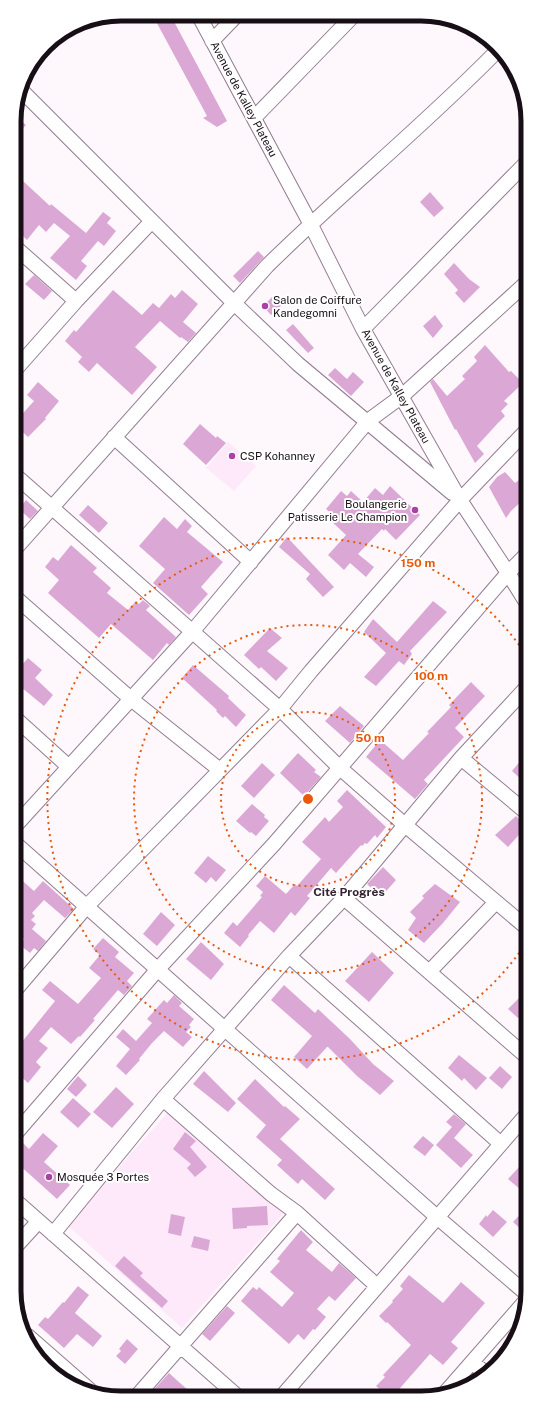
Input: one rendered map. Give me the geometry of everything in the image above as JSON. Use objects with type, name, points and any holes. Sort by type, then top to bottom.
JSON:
[{"type":"street","name":"Avenue de Kalley Plateau","points":[[202,21],[310,223],[363,328],[460,500],[521,594]]},
{"type":"street","points":[[212,41],[231,21]]},
{"type":"street","points":[[254,118],[349,21]]},
{"type":"street","points":[[21,543],[267,266],[310,223],[449,98],[495,53]]},
{"type":"street","points":[[24,94],[234,303],[298,364],[368,421],[460,500]]},
{"type":"street","points":[[363,328],[521,168]]},
{"type":"street","points":[[21,360],[152,221]]},
{"type":"street","points":[[21,252],[76,301]]},
{"type":"street","points":[[21,820],[192,632],[368,421],[402,396],[521,288]]},
{"type":"street","points":[[21,983],[87,906],[280,709],[311,671],[460,500],[521,436]]},
{"type":"street","points":[[114,437],[251,562]]},
{"type":"street","points":[[21,480],[280,709],[340,768],[521,923]]},
{"type":"street","points":[[21,1127],[158,968],[274,844],[508,573],[521,560]]},
{"type":"street","points":[[21,602],[131,699],[220,770]]},
{"type":"street","points":[[53,1234],[163,1098],[289,956],[344,898],[461,758],[521,693]]},
{"type":"street","points":[[21,723],[69,767]]},
{"type":"street","points":[[461,758],[521,808]]},
{"type":"street","points":[[21,848],[521,1290]]},
{"type":"street","points":[[344,898],[521,1052]]},
{"type":"street","points":[[429,972],[496,902]]},
{"type":"street","points":[[289,956],[501,1144]]},
{"type":"street","points":[[163,1098],[272,1194],[297,1213],[377,1286]]},
{"type":"street","points":[[286,1391],[521,1121]]},
{"type":"street","points":[[21,1206],[231,1391]]},
{"type":"street","points":[[141,1391],[297,1213]]},
{"type":"street","points":[[21,1241],[38,1222]]},
{"type":"street","points":[[451,1387],[520,1306]]},
{"type":"street","points":[[34,1342],[82,1383]]},
{"type":"street","points":[[472,1362],[482,1370]]},
{"type":"shaded area","points":[[228,442],[256,466],[234,491],[206,468]]},
{"type":"shaded area","points":[[170,1110],[284,1213],[182,1328],[67,1225]]},
{"type":"building","points":[[156,21],[174,21],[227,121],[217,127],[203,118],[207,116]]},
{"type":"building","points":[[21,121],[26,125],[21,130]]},
{"type":"building","points":[[23,181],[50,206],[51,204],[86,233],[103,212],[111,218],[107,223],[116,231],[104,246],[98,241],[81,261],[87,266],[76,280],[50,258],[70,236],[54,223],[46,232],[39,225],[27,240],[21,234],[21,183]]},
{"type":"building","points":[[430,192],[444,208],[434,217],[420,202]]},
{"type":"building","points":[[258,251],[264,257],[240,283],[233,276]]},
{"type":"building","points":[[454,263],[469,279],[480,287],[464,303],[455,293],[458,290],[444,274]]},
{"type":"building","points":[[34,275],[52,291],[44,300],[25,284]]},
{"type":"building","points":[[113,290],[142,315],[153,303],[159,308],[171,294],[175,298],[182,290],[198,304],[183,322],[196,333],[188,342],[181,337],[180,338],[160,321],[135,347],[157,367],[132,395],[97,363],[89,372],[78,362],[82,357],[65,341],[74,330],[76,332]]},
{"type":"building","points":[[272,297],[281,306],[271,315],[263,306]]},
{"type":"building","points":[[435,315],[443,326],[433,338],[423,326]]},
{"type":"building","points":[[293,324],[314,348],[308,353],[286,330]]},
{"type":"building","points":[[485,345],[509,372],[511,371],[521,381],[521,385],[504,401],[508,404],[501,411],[505,416],[477,446],[484,454],[475,463],[456,429],[455,430],[430,382],[433,379],[447,396],[465,379],[462,376],[477,361],[474,357]]},
{"type":"building","points":[[335,368],[347,379],[353,372],[364,382],[351,396],[328,375]]},
{"type":"building","points":[[38,382],[59,401],[45,418],[46,419],[28,437],[21,431],[21,415],[34,401],[27,395]]},
{"type":"building","points":[[200,424],[216,438],[217,436],[226,443],[206,465],[183,444]]},
{"type":"building","points":[[505,472],[515,483],[519,480],[521,481],[521,502],[506,518],[489,487],[497,477]]},
{"type":"building","points":[[390,486],[420,515],[396,540],[385,529],[384,531],[382,529],[358,554],[374,567],[366,577],[350,563],[344,570],[328,555],[346,535],[330,520],[334,516],[326,509],[341,491],[347,496],[351,491],[363,502],[375,488],[383,495]]},
{"type":"building","points":[[26,500],[38,511],[30,519],[21,511],[21,506]]},
{"type":"building","points":[[88,505],[108,523],[99,533],[79,515]]},
{"type":"building","points":[[164,517],[177,529],[185,519],[192,526],[187,532],[223,562],[201,587],[208,594],[189,615],[153,583],[165,569],[139,546]]},
{"type":"building","points":[[287,537],[334,587],[323,597],[306,579],[310,574],[279,547]]},
{"type":"building","points":[[71,545],[97,568],[93,572],[111,588],[107,593],[128,610],[136,601],[139,604],[143,600],[150,606],[146,610],[176,637],[169,645],[167,643],[153,660],[111,624],[99,638],[48,593],[59,580],[45,567],[53,557],[58,561]]},
{"type":"building","points":[[433,601],[447,612],[410,651],[412,654],[404,665],[399,661],[376,686],[364,677],[386,653],[364,632],[373,619],[397,642]]},
{"type":"building","points":[[270,628],[282,638],[267,651],[288,668],[276,681],[261,667],[259,669],[244,655]]},
{"type":"building","points":[[28,658],[42,670],[35,678],[53,695],[44,706],[21,687],[21,666]]},
{"type":"building","points":[[193,665],[229,696],[228,698],[246,715],[236,727],[225,716],[223,718],[216,711],[217,710],[182,678]]},
{"type":"building","points":[[471,682],[485,696],[455,728],[464,737],[424,780],[428,784],[415,799],[366,757],[380,740],[403,760],[429,733],[427,732],[451,707],[449,705]]},
{"type":"building","points":[[340,706],[364,726],[350,743],[325,721]]},
{"type":"building","points":[[298,753],[316,770],[314,772],[321,777],[304,796],[280,773]]},
{"type":"building","points":[[521,760],[521,779],[512,771]]},
{"type":"building","points":[[262,763],[275,775],[254,798],[241,786]]},
{"type":"building","points":[[347,790],[386,827],[377,838],[375,835],[367,844],[365,843],[362,846],[361,845],[336,873],[331,868],[307,896],[310,898],[295,916],[291,912],[274,933],[260,921],[240,947],[224,933],[233,922],[237,926],[262,897],[260,896],[263,892],[256,886],[265,876],[286,894],[295,884],[297,886],[321,859],[302,842],[325,817],[329,822],[343,807],[337,801]]},
{"type":"building","points":[[252,804],[265,815],[264,817],[269,821],[256,836],[236,821]]},
{"type":"building","points":[[516,816],[521,822],[521,833],[508,847],[495,835]]},
{"type":"building","points":[[208,856],[226,870],[216,882],[211,877],[206,883],[194,873]]},
{"type":"building","points":[[383,867],[396,880],[381,897],[367,884]]},
{"type":"building","points":[[21,879],[34,891],[43,881],[74,909],[65,918],[44,900],[32,913],[35,916],[31,920],[36,924],[32,929],[46,941],[38,951],[34,948],[30,953],[21,946],[24,939],[21,936]]},
{"type":"building","points":[[435,884],[460,902],[424,943],[408,930],[416,918],[410,912],[424,898],[422,896]]},
{"type":"building","points":[[161,912],[175,925],[157,946],[143,934]]},
{"type":"building","points":[[103,938],[119,952],[115,957],[134,973],[127,981],[132,986],[124,995],[118,990],[93,1019],[95,1020],[80,1037],[79,1036],[71,1044],[51,1027],[39,1041],[48,1048],[36,1062],[41,1067],[28,1083],[21,1077],[21,1043],[55,1001],[42,990],[50,981],[78,1004],[101,978],[89,968],[100,955],[93,949]]},
{"type":"building","points":[[201,942],[224,964],[211,980],[186,959]]},
{"type":"building","points":[[372,952],[394,973],[369,1002],[345,981]]},
{"type":"building","points":[[284,985],[315,1013],[318,1009],[350,1039],[373,1064],[394,1081],[380,1095],[357,1076],[328,1047],[307,1069],[294,1057],[312,1036],[271,1000]]},
{"type":"building","points":[[174,995],[182,1003],[179,1006],[194,1019],[189,1025],[191,1027],[186,1032],[192,1037],[183,1047],[164,1031],[152,1043],[139,1059],[140,1060],[126,1075],[116,1066],[130,1049],[116,1037],[123,1029],[136,1041],[152,1023],[147,1019],[164,1000],[167,1003]]},
{"type":"building","points":[[521,996],[521,1015],[518,1018],[508,1009]]},
{"type":"building","points":[[459,1055],[487,1078],[476,1090],[464,1078],[462,1081],[448,1068]]},
{"type":"building","points":[[500,1066],[512,1077],[502,1089],[489,1078]]},
{"type":"building","points":[[204,1071],[236,1103],[228,1112],[193,1084]]},
{"type":"building","points":[[78,1076],[87,1085],[76,1097],[67,1089]]},
{"type":"building","points":[[255,1079],[284,1107],[285,1106],[300,1119],[280,1139],[335,1189],[325,1200],[302,1179],[298,1184],[277,1165],[282,1160],[256,1137],[266,1125],[237,1099]]},
{"type":"building","points":[[116,1087],[134,1104],[112,1128],[93,1112]]},
{"type":"building","points":[[73,1098],[91,1114],[78,1128],[60,1112]]},
{"type":"building","points":[[454,1114],[466,1124],[454,1138],[473,1155],[461,1168],[436,1145],[452,1127],[446,1122]]},
{"type":"building","points":[[185,1132],[196,1141],[190,1147],[207,1167],[195,1177],[187,1168],[191,1164],[173,1149]]},
{"type":"building","points":[[43,1133],[58,1146],[44,1162],[70,1185],[57,1199],[21,1167],[22,1142],[29,1149]]},
{"type":"building","points":[[423,1136],[434,1145],[425,1156],[413,1147]]},
{"type":"building","points":[[519,1167],[521,1169],[521,1190],[508,1179]]},
{"type":"building","points":[[267,1206],[268,1225],[247,1226],[247,1228],[233,1229],[232,1208]]},
{"type":"building","points":[[493,1210],[507,1222],[493,1237],[479,1224],[486,1215],[487,1217]]},
{"type":"building","points":[[521,1213],[521,1229],[513,1222]]},
{"type":"building","points":[[171,1214],[185,1217],[181,1236],[168,1233]]},
{"type":"building","points":[[301,1230],[313,1242],[306,1250],[332,1272],[339,1263],[356,1278],[335,1301],[329,1296],[317,1309],[326,1317],[315,1330],[313,1329],[304,1340],[298,1334],[289,1344],[241,1301],[253,1287],[257,1290],[259,1287],[282,1307],[294,1293],[270,1272],[280,1261],[277,1259]]},
{"type":"building","points":[[194,1236],[210,1240],[208,1251],[191,1247]]},
{"type":"building","points":[[124,1256],[143,1273],[140,1276],[168,1301],[162,1308],[115,1266]]},
{"type":"building","points":[[409,1275],[443,1303],[461,1282],[485,1303],[451,1342],[458,1348],[443,1365],[430,1354],[398,1391],[382,1391],[376,1386],[385,1377],[383,1375],[411,1345],[379,1316],[403,1289],[400,1286]]},
{"type":"building","points":[[78,1286],[89,1295],[75,1313],[102,1336],[93,1347],[77,1334],[64,1348],[38,1325],[45,1317],[48,1319]]},
{"type":"building","points":[[227,1306],[235,1313],[210,1341],[202,1334]]},
{"type":"building","points":[[127,1339],[138,1349],[125,1364],[116,1356],[121,1351],[119,1349]]},
{"type":"building","points":[[169,1373],[189,1391],[153,1391]]},
{"type":"place","name":"Salon de Coiffure Kandegomni","points":[[265,306]]},
{"type":"place","name":"CSP Kohanney","points":[[232,456]]},
{"type":"place","name":"Boulangerie Patisserie Le Champion","points":[[415,510]]},
{"type":"place","name":"Mosquée 3 Portes","points":[[49,1177]]},
{"type":"district","name":"Cité Progrès","points":[[349,892]]}]
